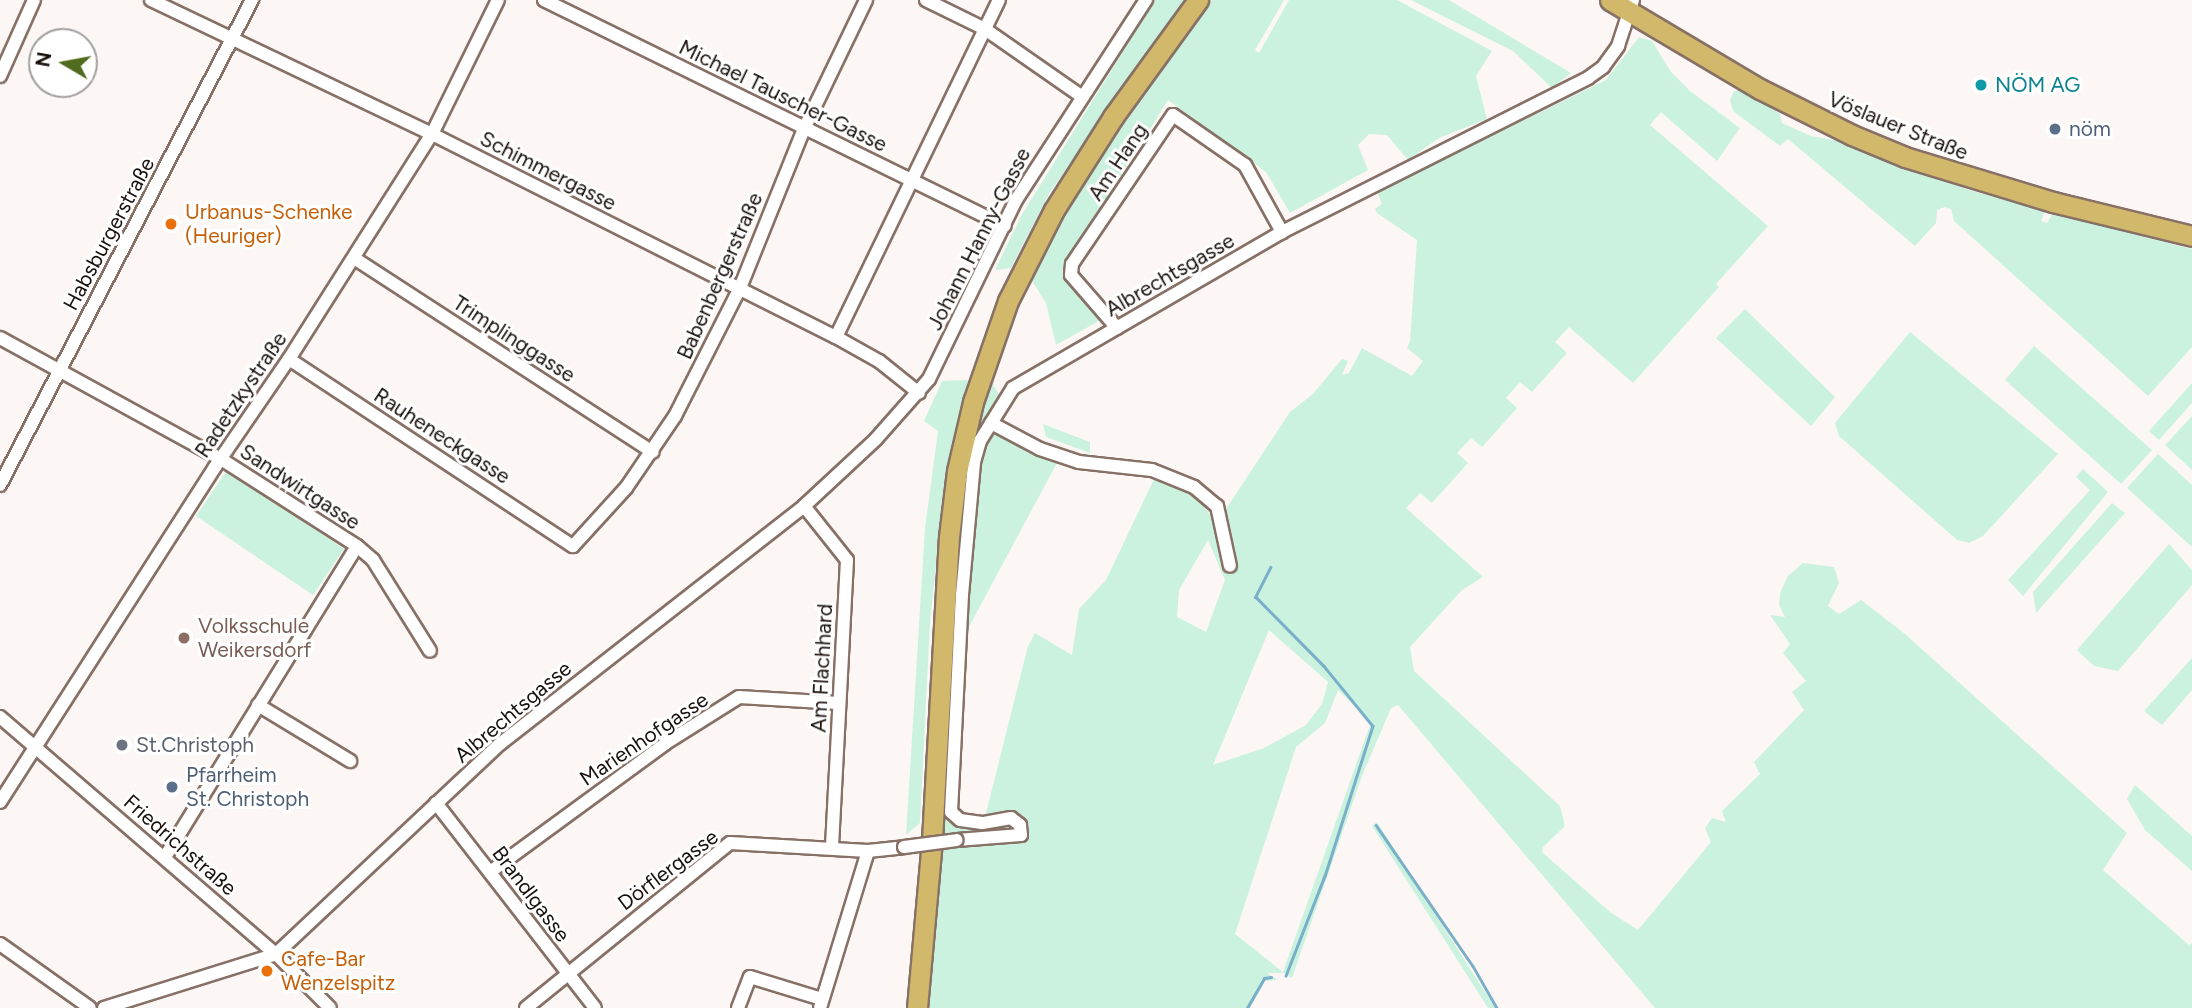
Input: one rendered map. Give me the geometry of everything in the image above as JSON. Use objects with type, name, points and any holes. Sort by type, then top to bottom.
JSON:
[{"type":"main road","points":[[917,1008],[932,840],[949,537],[957,471],[972,402],[1008,301],[1054,210],[1113,117],[1198,0]]},
{"type":"main road","name":"Vöslauer Straße","points":[[1610,0],[1631,6],[1760,89],[1905,157],[2053,202],[2192,236]]},
{"type":"street","points":[[0,76],[34,0]]},
{"type":"street","name":"Schimmergasse","points":[[150,0],[432,134],[836,337],[879,361],[919,393]]},
{"type":"street","name":"Habsburgerstraße","points":[[0,485],[252,0]]},
{"type":"street","name":"Radetzkystraße","points":[[0,802],[221,459],[289,359],[432,134],[498,0]]},
{"type":"street","name":"Michael Tauscher-Gasse","points":[[544,0],[1005,226]]},
{"type":"street","name":"Babenbergerstraße","points":[[573,546],[626,488],[676,416],[740,288],[804,129],[866,0]]},
{"type":"street","points":[[926,0],[985,29],[1081,96]]},
{"type":"street","points":[[836,337],[999,0]]},
{"type":"street","name":"Johann Hanny-Gasse","points":[[919,393],[1016,200],[1081,96],[1146,0]]},
{"type":"street","name":"Albrechtsgasse","points":[[957,840],[1021,835],[1020,825],[1011,818],[982,823],[960,820],[951,812],[967,523],[974,462],[980,441],[1013,388],[1282,232],[1588,78],[1603,67],[1618,46],[1631,6]]},
{"type":"street","name":"Am Hang","points":[[1117,328],[1071,275],[1072,264],[1173,115],[1245,165],[1282,232]]},
{"type":"street","name":"Trimplinggasse","points":[[354,258],[653,452]]},
{"type":"street","name":"Sandwirtgasse","points":[[0,338],[221,459],[357,547],[373,560],[430,651]]},
{"type":"street","name":"Rauheneckgasse","points":[[289,359],[573,546]]},
{"type":"street","name":"Albrechtsgasse","points":[[104,1008],[276,954],[502,743],[804,506],[876,439],[919,393]]},
{"type":"street","points":[[991,423],[1040,449],[1079,462],[1152,470],[1194,487],[1217,506],[1230,566]]},
{"type":"street","name":"Am Flachhard","points":[[804,506],[847,560],[832,847]]},
{"type":"street","points":[[165,857],[258,705],[281,674],[357,547]]},
{"type":"street","name":"Marienhofgasse","points":[[489,872],[666,743],[739,697],[839,704]]},
{"type":"street","points":[[258,705],[350,761]]},
{"type":"street","name":"Friedrichstraße","points":[[0,717],[276,954],[330,1008]]},
{"type":"street","name":"Brandlgasse","points":[[436,803],[595,1008]]},
{"type":"street","name":"Dörflergasse","points":[[526,1008],[730,843],[868,851],[957,840]]},
{"type":"street","points":[[738,1008],[750,977],[821,1004],[868,851]]},
{"type":"street","points":[[0,944],[90,1008]]},
{"type":"green space","points":[[1155,0],[1185,0],[1050,192],[1011,268],[995,270],[1021,216]]},
{"type":"green space","points":[[1212,0],[1284,0],[1255,50],[1259,53],[1289,0],[1397,0],[1492,51],[1476,76],[1487,119],[1439,138],[1408,160],[1387,135],[1369,134],[1358,145],[1368,170],[1290,213],[1266,172],[1168,100],[1062,271],[1099,321],[1056,345],[1046,303],[1029,276],[1116,130]]},
{"type":"green space","points":[[1411,0],[1449,0],[1571,73],[1552,88],[1513,51]]},
{"type":"green space","points":[[1639,37],[1652,41],[1671,72],[1690,91],[1740,128],[1717,161],[1661,112],[1650,125],[1768,226],[1716,284],[1719,287],[1633,383],[1569,327],[1555,342],[1567,353],[1532,392],[1520,382],[1506,398],[1517,408],[1482,447],[1471,438],[1457,453],[1468,463],[1432,503],[1420,493],[1406,508],[1483,577],[1462,590],[1410,647],[1414,671],[1560,806],[1565,826],[1543,847],[1542,852],[1610,912],[1638,930],[1711,842],[1705,828],[1712,818],[1726,822],[1722,811],[1760,774],[1754,762],[1804,710],[1792,692],[1806,681],[1783,653],[1790,644],[1770,615],[1785,617],[1779,605],[1780,593],[1788,576],[1803,563],[1834,567],[1839,583],[1828,606],[1839,614],[1861,600],[1905,634],[2127,833],[2103,870],[2189,945],[2192,943],[2192,1008],[1655,1008],[1398,705],[1391,708],[1362,776],[1292,978],[1284,973],[1267,973],[1278,980],[1265,981],[1250,1008],[922,1008],[957,519],[974,425],[991,381],[1001,398],[983,429],[1057,463],[964,636],[958,813],[985,817],[1028,646],[1035,633],[1072,655],[1079,609],[1106,580],[1155,477],[1196,494],[1216,524],[1290,412],[1313,394],[1342,359],[1348,361],[1342,375],[1349,373],[1362,348],[1412,376],[1423,361],[1407,348],[1410,341],[1417,240],[1377,213],[1375,209],[1382,204],[1377,192],[1606,80]],"holes":[[[1208,540],[1225,580],[1206,632],[1177,617],[1179,590]],[[1269,630],[1328,682],[1322,704],[1306,725],[1264,748],[1213,765]],[[1338,690],[1371,722],[1283,972],[1235,934],[1296,747],[1325,723]]]},
{"type":"green space","points":[[1743,89],[1780,114],[1782,123],[1811,136],[1839,141],[1969,190],[2045,211],[2041,221],[2047,223],[2053,213],[2192,249],[2192,347],[2148,396],[1954,221],[1951,209],[1945,207],[1937,210],[1936,223],[1915,246],[1788,139],[1780,146],[1733,111],[1730,100],[1734,91]]},
{"type":"green space","points":[[1745,309],[1835,397],[1811,426],[1716,338]]},
{"type":"green space","points":[[1910,332],[2058,454],[1983,536],[1969,543],[1957,540],[1839,436],[1835,423]]},
{"type":"green space","points":[[2034,346],[2152,450],[2121,484],[2005,380]]},
{"type":"green space","points":[[968,380],[944,487],[930,623],[920,823],[906,835],[925,528],[938,431],[924,421],[942,381]]},
{"type":"green space","points":[[2192,383],[2192,403],[2159,440],[2149,431]]},
{"type":"green space","points":[[2192,416],[2192,470],[2165,445]]},
{"type":"green space","points":[[1043,424],[1090,442],[1090,453],[1046,437]]},
{"type":"green space","points":[[2158,454],[2192,485],[2192,547],[2127,488]]},
{"type":"green space","points":[[2083,469],[2108,492],[2023,596],[2008,580],[2090,490],[2076,477]]},
{"type":"green space","points":[[227,470],[344,549],[313,595],[196,516]]},
{"type":"green space","points":[[2112,503],[2125,513],[2036,613],[2033,592]]},
{"type":"green space","points":[[2169,544],[2192,570],[2192,585],[2118,671],[2094,666],[2077,650]]},
{"type":"green space","points":[[2192,658],[2192,690],[2162,725],[2144,711]]},
{"type":"green space","points":[[2135,785],[2192,836],[2192,871],[2145,830],[2127,799]]},
{"type":"green space","points":[[1377,822],[1495,1008],[1488,1008],[1372,826]]},
{"type":"waterway","points":[[1271,567],[1256,597],[1324,666],[1373,726],[1325,876],[1286,976]]},
{"type":"waterway","points":[[1376,825],[1473,966],[1497,1008]]},
{"type":"waterway","points":[[1247,1008],[1264,978],[1271,977]]},
{"type":"place","name":"NÖM AG","points":[[1981,85]]},
{"type":"place","name":"nöm","points":[[2055,129]]},
{"type":"place","name":"Urbanus-Schenke (Heuriger)","points":[[171,224]]},
{"type":"place","name":"Volksschule Weikersdorf","points":[[184,638]]},
{"type":"place","name":"St.Christoph","points":[[122,745]]},
{"type":"place","name":"Pfarrheim St. Christoph","points":[[172,787]]},
{"type":"place","name":"Cafe-Bar Wenzelspitz","points":[[267,971]]}]
